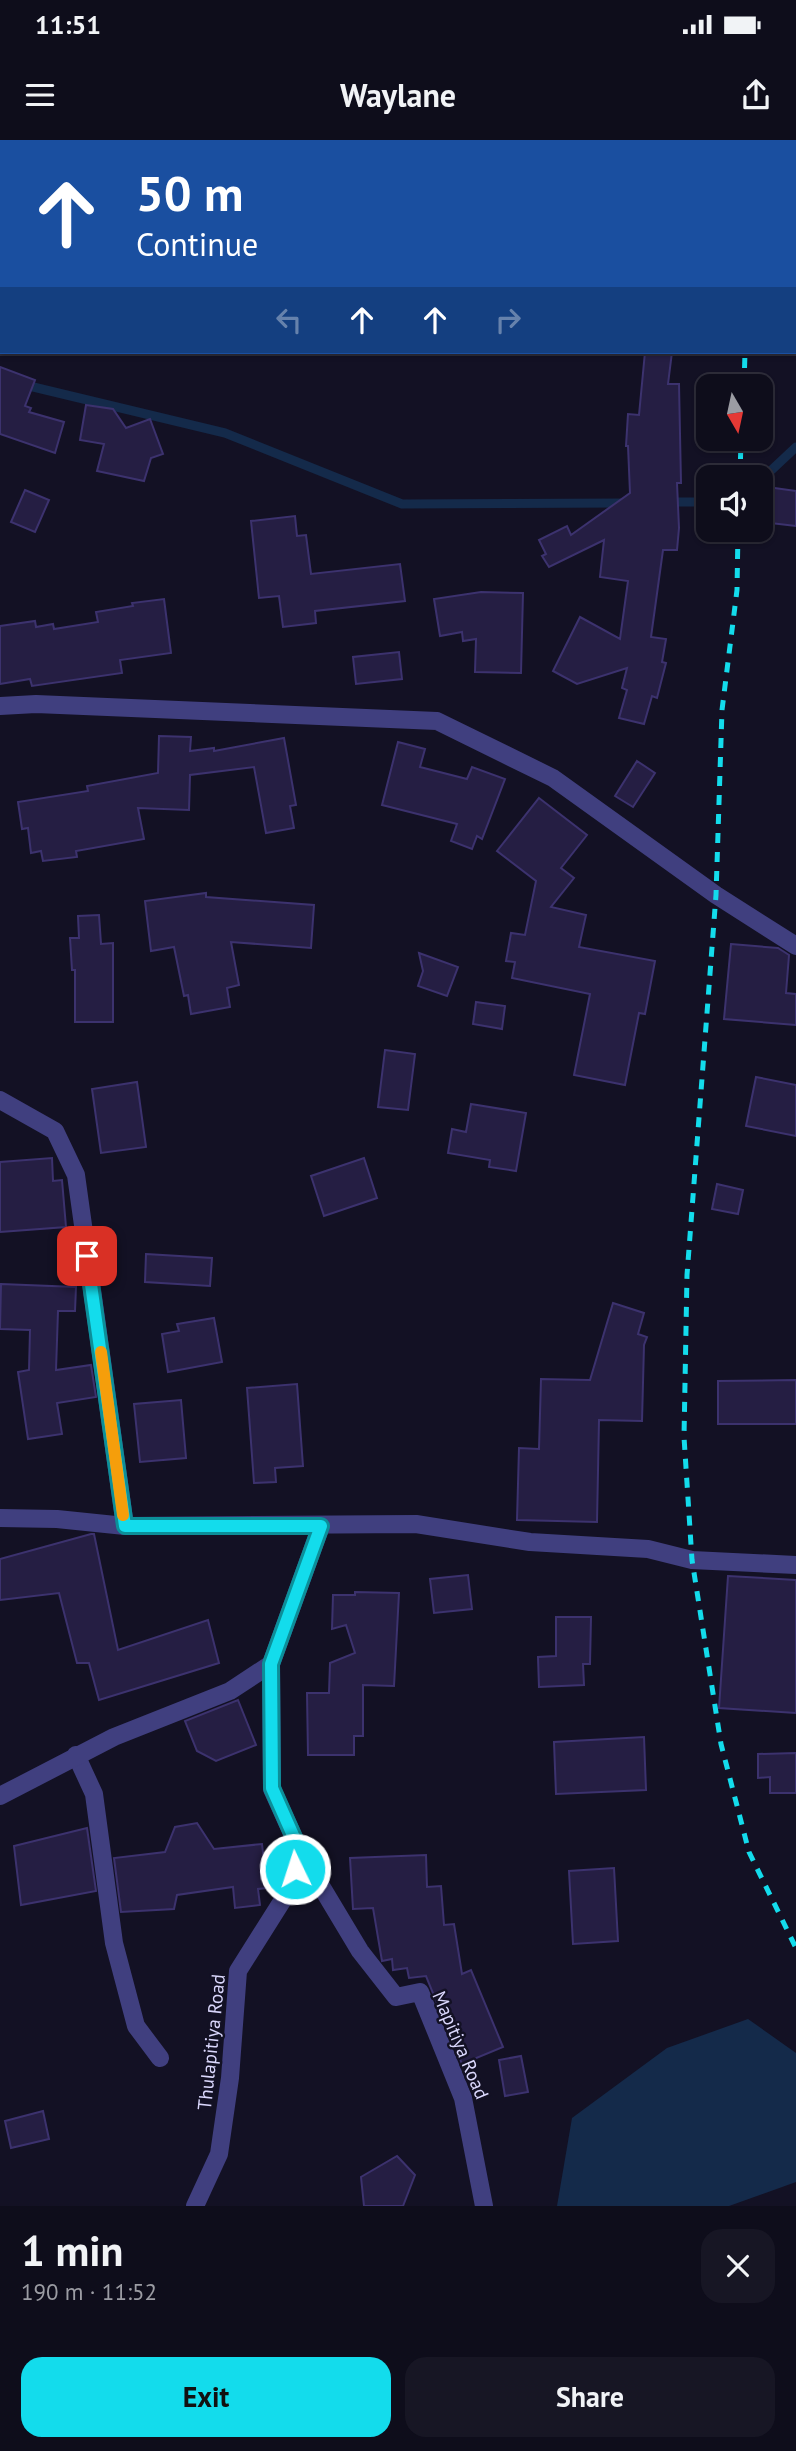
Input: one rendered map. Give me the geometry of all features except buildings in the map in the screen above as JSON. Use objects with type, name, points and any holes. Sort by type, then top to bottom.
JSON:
[{"type":"street","points":[[0,706],[36,704],[437,721],[553,778],[716,895],[796,946]]},
{"type":"street","points":[[0,1100],[55,1131],[76,1175],[125,1526]]},
{"type":"street","points":[[0,1518],[57,1519],[125,1526],[416,1524],[530,1542],[648,1549],[692,1560],[796,1565]]},
{"type":"street","points":[[0,1796],[114,1737],[230,1691],[271,1664],[321,1526]]},
{"type":"street","name":"Mapitiya Road","points":[[271,1664],[272,1788],[300,1851],[360,1951],[396,1997],[420,1992],[463,2098],[484,2206]]},
{"type":"street","points":[[76,1755],[94,1794],[114,1943],[136,2026],[160,2058]]},
{"type":"street","name":"Thulapitiya Road","points":[[195,2206],[219,2154],[230,2078],[238,1971],[291,1886],[300,1851]]},
{"type":"water","points":[[748,2019],[796,2053],[796,2182],[729,2206],[557,2206],[572,2118],[667,2048]]},
{"type":"waterway","points":[[0,379],[225,433],[402,504],[626,503]]},
{"type":"waterway","points":[[773,469],[796,447]]},
{"type":"waterway","points":[[668,502],[696,502]]},
{"type":"railway","points":[[744,374],[745,354]]},
{"type":"railway","points":[[740,465],[741,452]]},
{"type":"railway","points":[[738,542],[737,590],[722,710],[716,895],[687,1275],[684,1437],[692,1560],[721,1744],[749,1852],[796,1948]]},
{"type":"slow traffic","points":[[101,1352],[123,1515]]},
{"type":"route","points":[[87,1256],[125,1526],[321,1526],[271,1664],[272,1788],[300,1851],[295,1869]]}]
